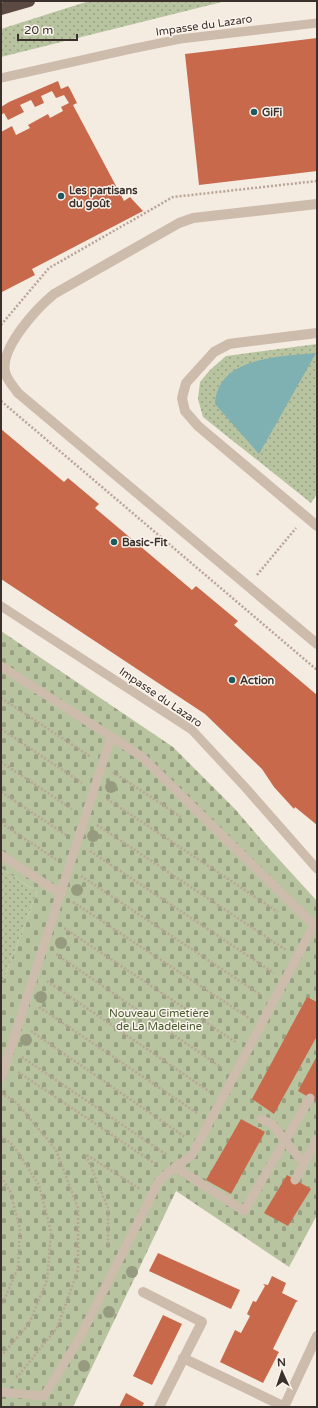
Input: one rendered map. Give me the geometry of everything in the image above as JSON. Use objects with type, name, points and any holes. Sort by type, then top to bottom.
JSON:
[{"type":"highway","points":[[1,9],[29,1]]},
{"type":"street","points":[[317,204],[193,218],[179,223],[54,294],[42,304],[12,341],[6,357],[5,372],[8,380],[18,392],[317,644]]},
{"type":"street","points":[[317,333],[236,343],[221,348],[214,352],[186,383],[182,398],[185,411],[198,426],[317,526]]},
{"type":"street","points":[[143,1292],[202,1322],[159,1407]]},
{"type":"street","points":[[183,1358],[284,1407],[317,1336]]},
{"type":"lane","name":"Impasse du Lazaro","points":[[1,78],[180,39],[317,23]]},
{"type":"lane","name":"Impasse du Lazaro","points":[[1,606],[192,730],[244,786],[317,869]]},
{"type":"lane","points":[[1,666],[141,756],[314,925],[192,1155],[160,1179],[78,1341],[44,1396],[1,1392]]},
{"type":"lane","points":[[1,1078],[111,737]]},
{"type":"lane","points":[[1,855],[60,894]]},
{"type":"lane","points":[[174,1168],[244,1211],[310,1098]]},
{"type":"lane","points":[[261,1119],[272,1124],[304,1164]]},
{"type":"lane","points":[[295,1180],[317,1139]]},
{"type":"path","points":[[1,401],[235,602],[317,670]]},
{"type":"path","points":[[235,602],[306,516]]},
{"type":"path","points":[[1,698],[182,818]]},
{"type":"path","points":[[1,729],[284,916]]},
{"type":"path","points":[[1,762],[298,957]]},
{"type":"path","points":[[1,792],[285,980]]},
{"type":"path","points":[[1,823],[273,1003]]},
{"type":"path","points":[[60,894],[261,1026]]},
{"type":"path","points":[[52,920],[248,1050]]},
{"type":"path","points":[[44,946],[234,1076]]},
{"type":"path","points":[[35,973],[221,1100]]},
{"type":"path","points":[[27,999],[210,1122]]},
{"type":"path","points":[[19,1023],[197,1146]]},
{"type":"path","points":[[10,1049],[174,1168]]},
{"type":"path","points":[[6,1064],[174,1168]]},
{"type":"path","points":[[1,1093],[17,1103],[56,1150],[78,1208],[78,1270],[57,1328],[18,1376],[12,1379]]},
{"type":"path","points":[[1,1136],[13,1145],[39,1185],[51,1232],[47,1280],[29,1324],[1,1356]]},
{"type":"path","points":[[108,1251],[108,1208],[86,1155],[151,1196]]},
{"type":"path","points":[[1,1177],[10,1191],[20,1229],[18,1268],[1,1307]]},
{"type":"green space","points":[[89,1],[226,1],[1,57],[1,29]]},
{"type":"green space","points":[[317,344],[317,494],[311,503],[203,417],[198,399],[200,382],[210,370],[226,356]]},
{"type":"green space","name":"Nouveau Cimetière de La Madeleine","points":[[1,631],[173,747],[235,809],[317,901],[317,1215],[289,1267],[176,1191],[73,1407],[1,1407],[1,981],[4,979],[37,892],[1,868]]},
{"type":"green space","points":[[1,868],[37,892],[4,979],[1,981]]},
{"type":"water","points":[[316,353],[259,454],[215,404],[219,388],[227,376],[239,368],[253,362],[269,358]]},
{"type":"building","name":"GiFi","points":[[317,38],[317,171],[199,185],[185,54]]},
{"type":"building","name":"Les partisans du goût","points":[[58,81],[61,89],[68,86],[70,89],[77,103],[73,105],[124,201],[130,197],[143,211],[32,269],[35,275],[2,292],[1,132],[12,126],[16,135],[30,128],[28,125],[48,114],[50,118],[63,111],[61,107],[69,103],[64,95],[56,98],[52,91],[41,96],[44,103],[35,107],[31,100],[20,105],[24,112],[8,120],[4,113],[1,115],[1,107],[9,102]]},
{"type":"building","points":[[1,429],[64,482],[68,478],[99,504],[95,508],[192,590],[196,586],[238,621],[234,625],[317,695],[317,825],[295,807],[294,809],[274,787],[262,769],[205,714],[1,579]]},
{"type":"building","points":[[307,997],[317,1002],[317,1036],[274,1114],[252,1099]]},
{"type":"building","points":[[317,1056],[317,1102],[298,1091]]},
{"type":"building","points":[[241,1119],[265,1132],[231,1194],[206,1180]]},
{"type":"building","points":[[287,1175],[311,1189],[288,1226],[264,1213]]},
{"type":"building","points":[[158,1253],[240,1290],[231,1309],[149,1271]]},
{"type":"building","points":[[272,1276],[286,1283],[282,1293],[298,1301],[296,1302],[273,1349],[279,1352],[263,1383],[220,1362],[235,1330],[241,1333],[250,1316],[247,1314],[253,1301],[256,1302],[265,1286],[263,1284],[268,1285]]},
{"type":"building","points":[[163,1315],[182,1324],[152,1385],[133,1376]]},
{"type":"building","points":[[126,1393],[144,1403],[142,1407],[119,1407]]},
{"type":"place","name":"GiFi","points":[[254,112]]},
{"type":"place","name":"Les partisans du goût","points":[[61,196]]},
{"type":"place","name":"Basic-Fit","points":[[114,542]]},
{"type":"place","name":"Action","points":[[232,680]]}]
